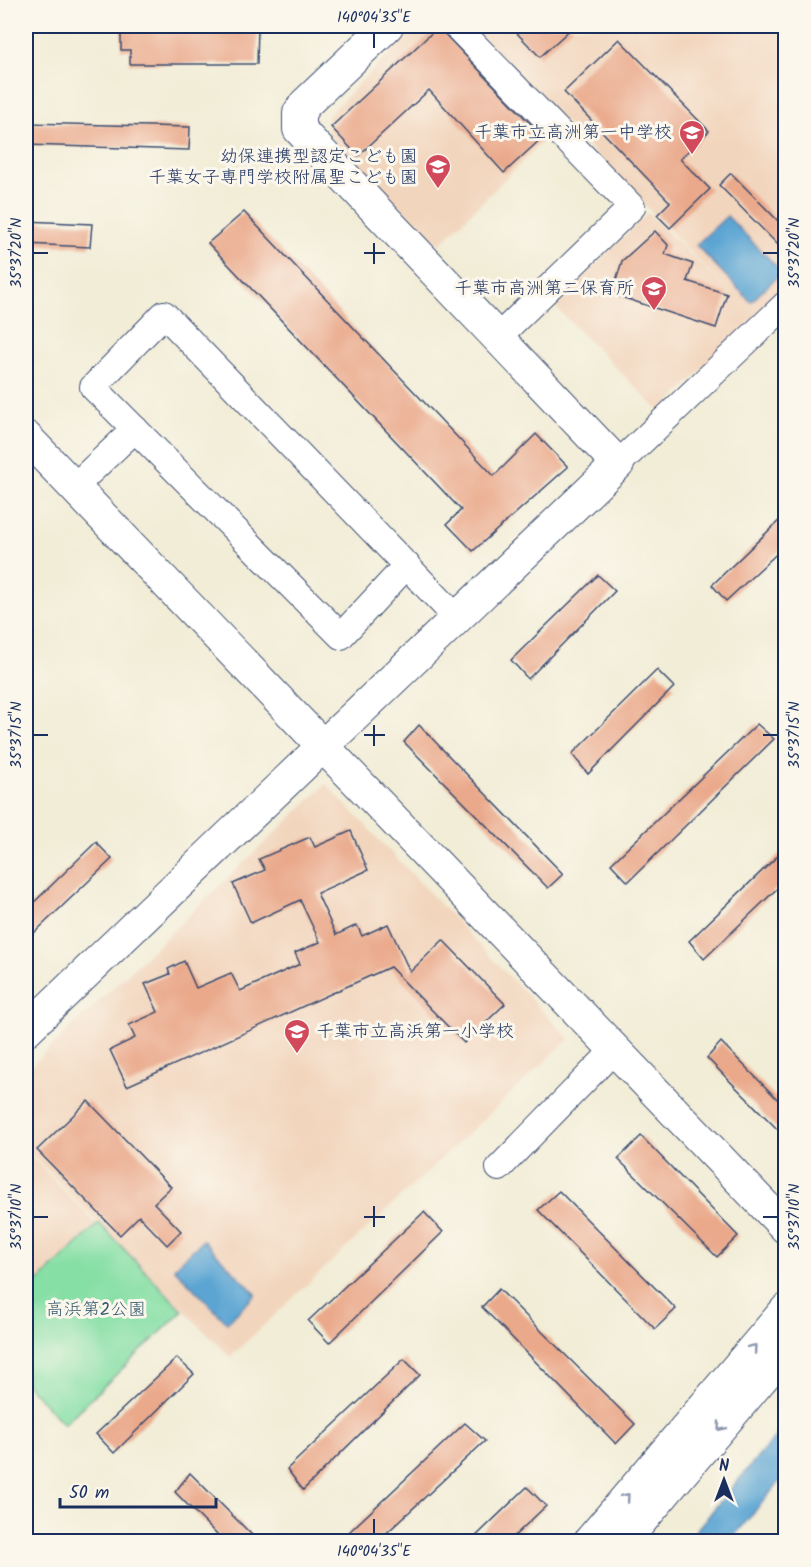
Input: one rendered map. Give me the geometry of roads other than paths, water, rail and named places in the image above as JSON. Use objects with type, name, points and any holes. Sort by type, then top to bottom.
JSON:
[{"type":"street","points":[[387,26],[305,104],[299,113],[298,129],[618,464]]},
{"type":"street","points":[[456,26],[632,207],[497,339]]},
{"type":"street","points":[[26,1030],[786,304]]},
{"type":"street","points":[[407,565],[341,636],[93,387],[164,314],[407,565],[458,618]]},
{"type":"street","points":[[74,487],[135,429]]},
{"type":"street","points":[[26,437],[786,1228]]},
{"type":"street","points":[[498,1168],[614,1050]]},
{"type":"street","points":[[589,1542],[786,1310]]},
{"type":"street","points":[[623,1542],[786,1350]]},
{"type":"water","points":[[727,216],[782,272],[751,302],[696,245]]},
{"type":"water","points":[[203,1240],[256,1294],[227,1323],[174,1268]]},
{"type":"water","points":[[785,1425],[785,1475],[730,1541],[687,1541]]},
{"type":"place","name":"千葉市立高洲第一中学校","points":[[692,156]]},
{"type":"place","name":"幼保連携型認定こども園 千葉女子専門学校附属聖こども園","points":[[438,190]]},
{"type":"place","name":"千葉市高洲第二保育所","points":[[654,312]]},
{"type":"place","name":"千葉市立高浜第一小学校","points":[[297,1055]]},
{"type":"park label","name":"高浜第2公園","points":[[96,1310]]}]
